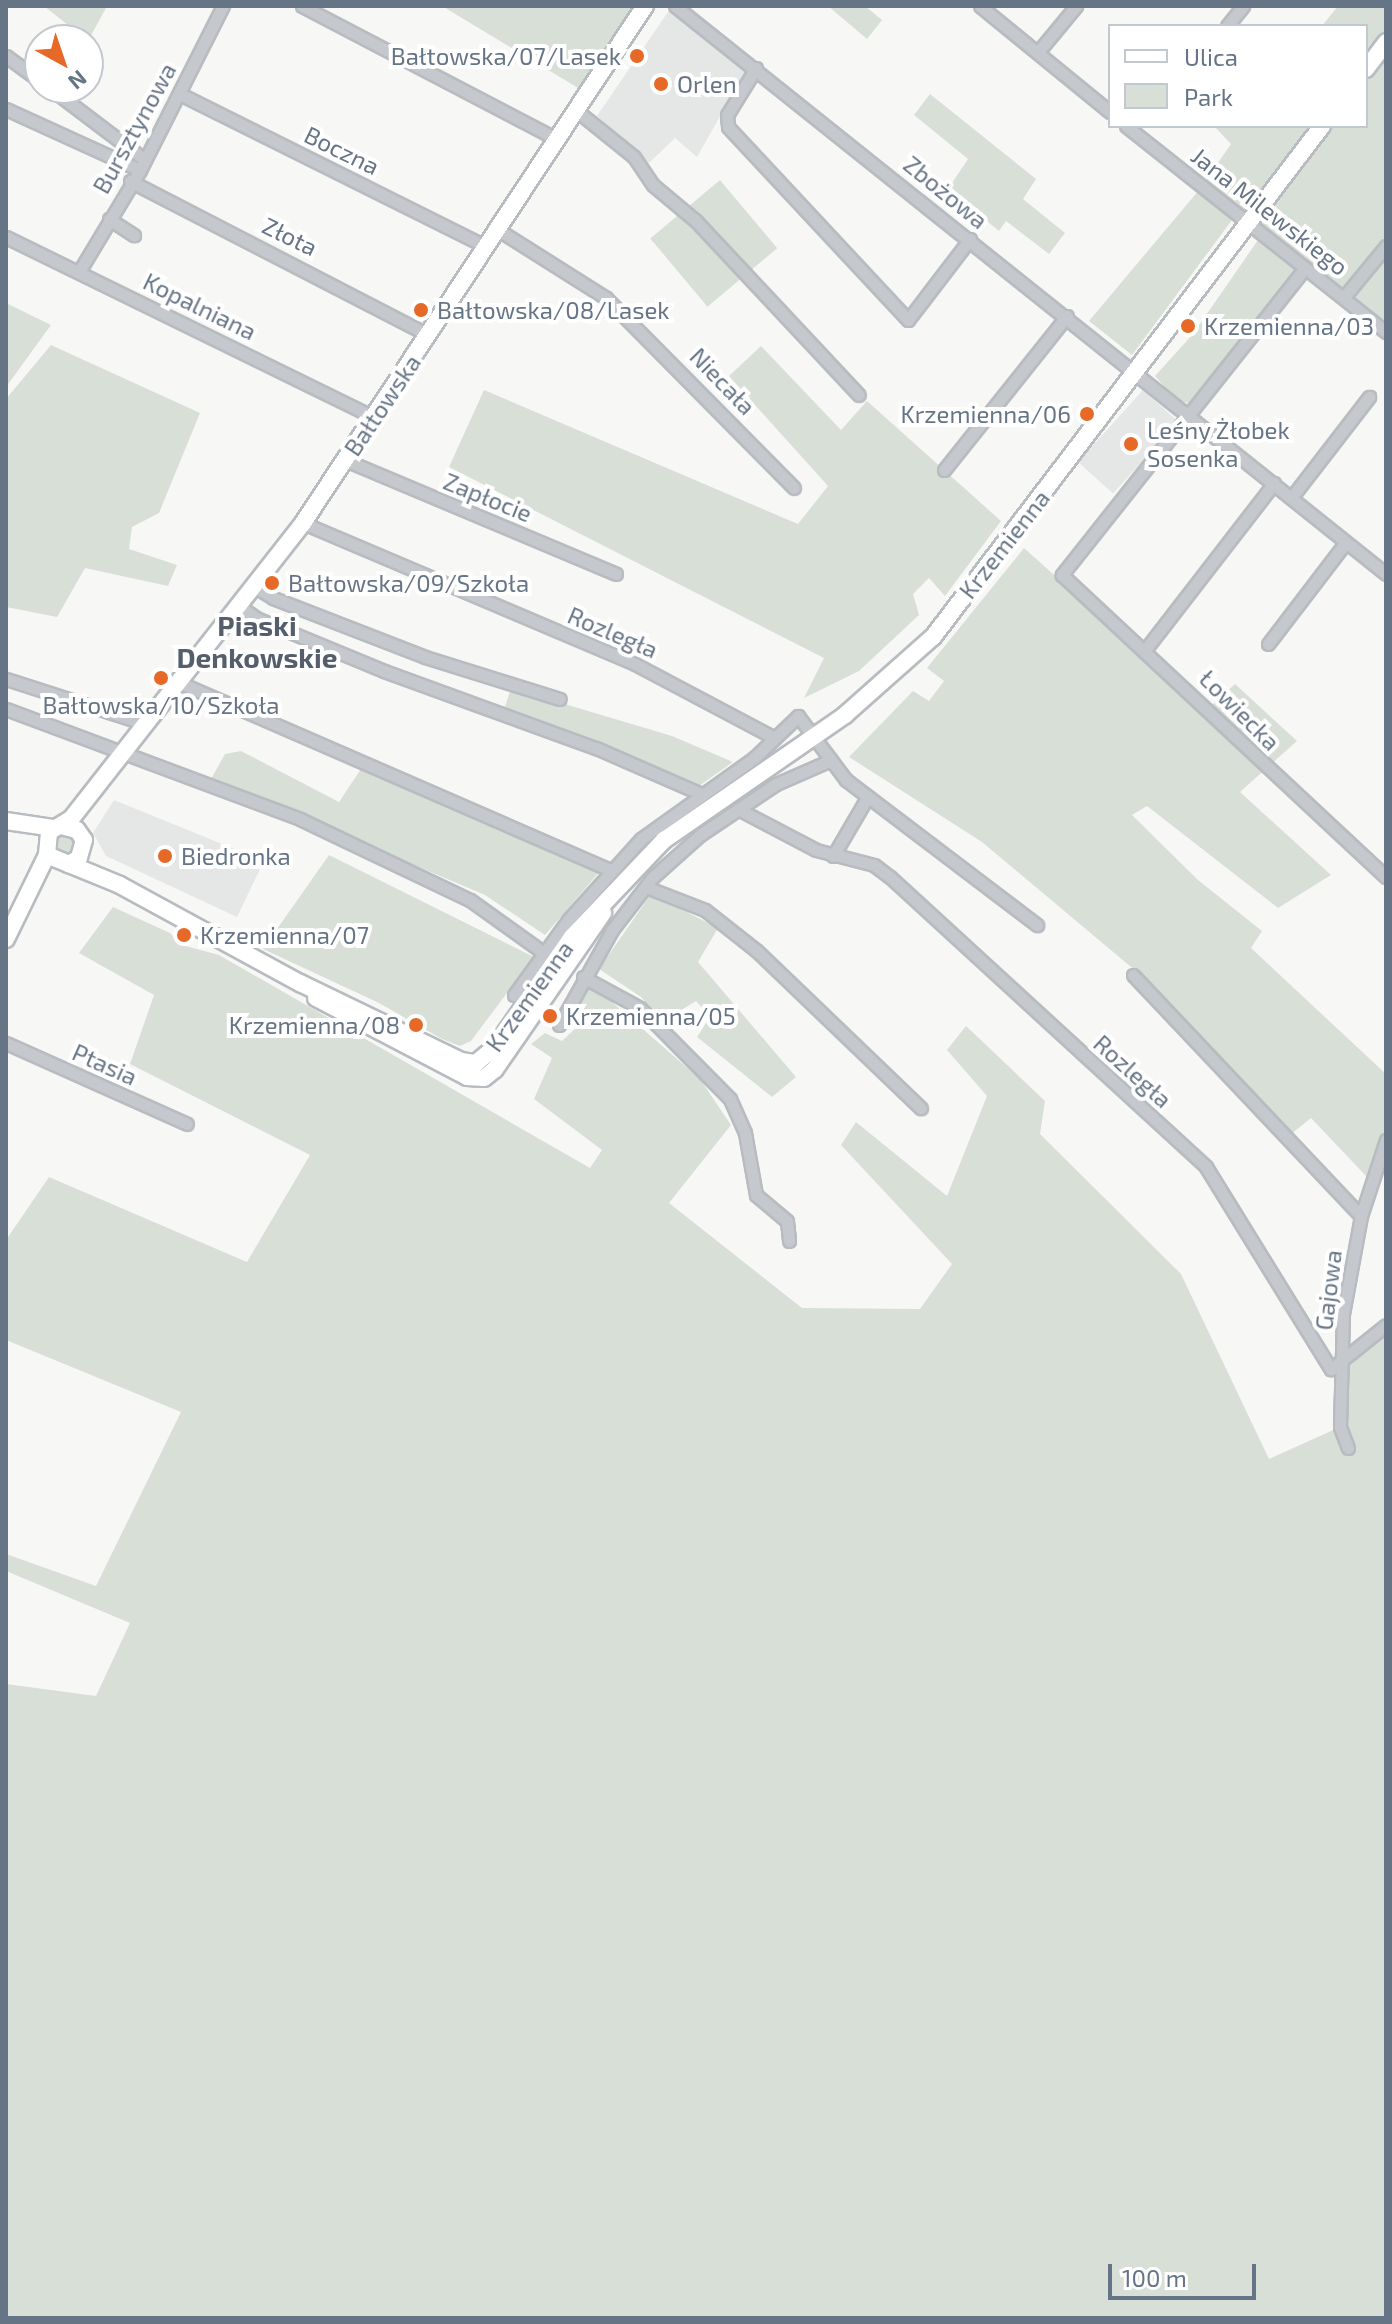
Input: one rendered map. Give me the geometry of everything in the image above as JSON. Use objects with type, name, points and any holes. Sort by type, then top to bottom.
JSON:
[{"type":"main road","name":"Bałtowska","points":[[46,852],[57,827],[99,781],[303,523],[645,6]]},
{"type":"main road","points":[[1368,66],[1386,42]]},
{"type":"main road","name":"Krzemienna","points":[[6,822],[66,865],[120,885],[300,983],[367,1027],[467,1077],[484,1078],[588,940],[616,891],[664,840],[816,737],[933,637],[1320,128]]},
{"type":"main road","name":"Bałtowska","points":[[82,841],[99,781]]},
{"type":"main road","points":[[6,822],[57,827],[82,841],[66,865],[21,914]]},
{"type":"main road","name":"Krzemienna","points":[[82,841],[120,885]]},
{"type":"main road","points":[[6,939],[21,914],[46,852]]},
{"type":"street","name":"Bursztynowa","points":[[80,270],[142,165],[223,6]]},
{"type":"street","points":[[302,6],[556,139]]},
{"type":"street","name":"Zbożowa","points":[[675,6],[1067,316],[1386,574]]},
{"type":"street","points":[[980,6],[1108,110]]},
{"type":"street","points":[[1038,52],[1076,6]]},
{"type":"street","points":[[1229,24],[1243,6]]},
{"type":"street","points":[[6,56],[24,69]]},
{"type":"street","points":[[756,68],[727,115],[728,127],[908,320],[970,239]]},
{"type":"street","name":"Boczna","points":[[180,94],[485,246]]},
{"type":"street","points":[[69,104],[142,165]]},
{"type":"street","points":[[6,109],[142,165]]},
{"type":"street","points":[[577,111],[634,157],[653,185],[696,221],[859,395]]},
{"type":"street","name":"Jana Milewskiego","points":[[1129,128],[1386,332]]},
{"type":"street","points":[[1140,137],[1147,128]]},
{"type":"street","name":"Złota","points":[[130,181],[429,335]]},
{"type":"street","points":[[109,219],[134,235]]},
{"type":"street","name":"Niecała","points":[[497,229],[606,298],[794,488]]},
{"type":"street","name":"Kopalniana","points":[[6,237],[80,270],[374,417]]},
{"type":"street","points":[[1344,297],[1386,246]]},
{"type":"street","points":[[1188,415],[1305,268]]},
{"type":"street","points":[[944,470],[1067,316]]},
{"type":"street","points":[[1291,498],[1369,397]]},
{"type":"street","name":"Łowiecka","points":[[1188,415],[1062,575],[1386,877]]},
{"type":"street","name":"Zapłocie","points":[[345,460],[616,574]]},
{"type":"street","points":[[1145,650],[1274,483]]},
{"type":"street","name":"Rozległa","points":[[303,523],[635,664],[773,737]]},
{"type":"street","points":[[1268,644],[1346,542]]},
{"type":"street","points":[[254,586],[273,598],[425,657],[560,699]]},
{"type":"street","points":[[239,606],[256,618],[384,671],[596,748],[699,793]]},
{"type":"street","points":[[6,679],[143,723]]},
{"type":"street","points":[[178,682],[611,870]]},
{"type":"street","points":[[6,709],[262,802],[470,900],[544,953]]},
{"type":"street","points":[[514,995],[611,870],[699,793],[754,758],[798,716],[831,760],[868,796],[1037,925]]},
{"type":"street","points":[[559,1025],[583,977],[646,887],[673,858],[738,809],[796,771],[831,760]]},
{"type":"street","points":[[833,856],[868,796]]},
{"type":"street","name":"Rozległa","points":[[738,809],[833,856],[874,865],[890,877],[1206,1167],[1331,1369],[1344,1361]]},
{"type":"street","points":[[646,887],[705,910],[757,951],[921,1108]]},
{"type":"street","points":[[1133,975],[1361,1216]]},
{"type":"street","points":[[583,977],[640,1008],[730,1099],[745,1133],[756,1195],[787,1221],[789,1241]]},
{"type":"street","name":"Ptasia","points":[[6,1043],[187,1124]]},
{"type":"street","name":"Gajowa","points":[[1348,1448],[1340,1427],[1343,1314],[1361,1216],[1386,1140]]},
{"type":"street","points":[[1344,1361],[1386,1325]]},
{"type":"shaded area","name":"Orlen","points":[[670,9],[747,69],[697,157],[675,138],[649,163],[597,116]]},
{"type":"shaded area","name":"Leśny Żłobek Sosenka","points":[[1143,390],[1178,421],[1113,494],[1078,462]]},
{"type":"shaded area","points":[[114,800],[264,861],[237,917],[106,856],[93,833]]},
{"type":"green space","points":[[44,6],[107,6],[97,24],[67,24]]},
{"type":"green space","points":[[442,6],[645,6],[588,94]]},
{"type":"green space","points":[[828,6],[865,6],[882,20],[867,39]]},
{"type":"green space","points":[[1338,6],[1386,6],[1386,340],[1300,270],[1191,403],[1178,402],[1155,376],[1193,334],[1258,240],[1232,220],[1132,355],[1089,321],[1199,190],[1231,144],[1216,128],[1368,128],[1368,24],[1324,24]]},
{"type":"green space","points":[[930,94],[1036,179],[1023,199],[1065,233],[1049,254],[1006,221],[999,231],[948,189],[968,159],[914,115]]},
{"type":"green space","points":[[720,180],[777,248],[707,307],[650,238]]},
{"type":"green space","points":[[6,303],[51,325],[6,387]]},
{"type":"green space","points":[[51,345],[200,413],[159,513],[132,527],[129,549],[177,565],[168,586],[85,568],[57,617],[6,607],[6,399]]},
{"type":"green space","points":[[761,346],[841,430],[867,401],[1001,521],[945,596],[929,578],[913,594],[919,615],[859,671],[804,698],[824,658],[449,467],[484,390],[798,524],[828,486],[729,376]]},
{"type":"green space","points":[[1024,548],[1206,711],[1235,684],[1297,741],[1240,792],[1331,875],[1278,908],[1147,806],[1132,815],[1198,880],[1262,931],[1251,948],[1386,1074],[1386,1140],[1361,1216],[1366,1176],[1311,1118],[1290,1135],[1137,972],[982,842],[849,757],[913,691],[929,701],[944,681],[927,668]]},
{"type":"green space","points":[[511,688],[672,736],[733,762],[696,788],[504,710]]},
{"type":"green space","points":[[241,751],[339,802],[361,769],[601,870],[545,935],[485,895],[211,779],[225,754]]},
{"type":"green space","points":[[60,835],[68,835],[74,845],[68,855],[60,855],[54,849],[54,841]]},
{"type":"green space","points":[[329,855],[534,957],[471,1041],[460,1046],[442,1039],[379,1003],[263,949]]},
{"type":"green space","points":[[651,894],[718,928],[698,962],[796,1077],[772,1097],[697,1037],[710,1017],[696,1001],[663,1021],[641,997],[599,969]]},
{"type":"green space","points":[[113,907],[170,933],[182,945],[219,955],[590,1168],[602,1150],[534,1099],[552,1058],[531,1044],[545,1033],[562,1041],[575,1029],[567,1020],[584,984],[605,996],[700,1079],[731,1125],[669,1203],[802,1308],[920,1309],[952,1264],[841,1145],[856,1122],[947,1196],[987,1096],[947,1050],[966,1026],[1045,1101],[1040,1134],[1181,1274],[1269,1459],[1340,1427],[1344,1361],[1386,1321],[1386,2318],[6,2318],[6,1684],[96,1696],[130,1623],[6,1571],[6,1554],[96,1586],[181,1412],[6,1340],[6,1240],[49,1177],[247,1262],[310,1155],[130,1064],[154,995],[79,953]]},
{"type":"place","name":"Bałtowska/07/Lasek","points":[[637,56]]},
{"type":"place","name":"Orlen","points":[[661,84]]},
{"type":"place","name":"Bałtowska/08/Lasek","points":[[421,310]]},
{"type":"place","name":"Krzemienna/03","points":[[1188,326]]},
{"type":"place","name":"Krzemienna/06","points":[[1087,414]]},
{"type":"place","name":"Leśny Żłobek Sosenka","points":[[1131,444]]},
{"type":"place","name":"Bałtowska/09/Szkoła","points":[[272,583]]},
{"type":"place","name":"Bałtowska/10/Szkoła","points":[[161,678]]},
{"type":"place","name":"Biedronka","points":[[165,856]]},
{"type":"place","name":"Krzemienna/07","points":[[184,935]]},
{"type":"place","name":"Krzemienna/05","points":[[550,1016]]},
{"type":"place","name":"Krzemienna/08","points":[[416,1025]]},
{"type":"district","name":"Piaski Denkowskie","points":[[257,641]]}]
